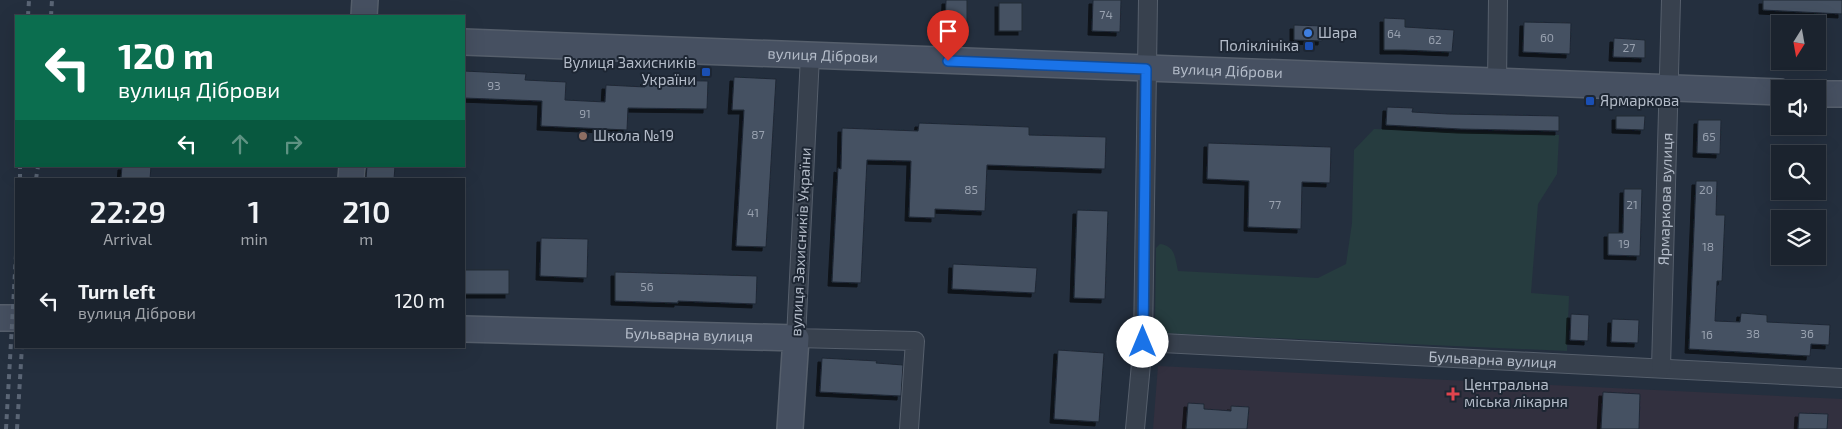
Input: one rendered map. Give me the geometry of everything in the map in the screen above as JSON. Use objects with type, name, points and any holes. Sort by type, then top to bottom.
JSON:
[{"type":"street","points":[[364,15],[365,0]]},
{"type":"street","points":[[1135,429],[1143,342],[1148,0]]},
{"type":"street","points":[[1497,82],[1498,0]]},
{"type":"street","name":"Ярмаркова вулиця","points":[[1661,368],[1671,0]]},
{"type":"street","name":"вулиця Діброви","points":[[465,42],[1771,92]]},
{"type":"street","name":"вулиця Захисників України","points":[[790,429],[810,56]]},
{"type":"street","points":[[1826,94],[1842,94]]},
{"type":"street","points":[[0,318],[15,318]]},
{"type":"street","name":"Бульварна вулиця","points":[[465,329],[915,341],[909,429]]},
{"type":"street","name":"Бульварна вулиця","points":[[1143,342],[1842,378]]},
{"type":"shaded area","name":"Центральна міська лікарня","points":[[1158,366],[1842,399],[1842,429],[1153,429]]},
{"type":"green space","points":[[1374,129],[1559,135],[1557,174],[1538,204],[1531,293],[1569,296],[1567,351],[1160,333],[1155,325],[1156,248],[1160,244],[1172,250],[1178,271],[1318,278],[1346,264],[1352,223],[1354,150]]},
{"type":"building","points":[[946,0],[967,0],[967,30],[945,29]]},
{"type":"building","points":[[1093,0],[1121,0],[1120,32],[1092,31]]},
{"type":"building","points":[[1763,0],[1842,0],[1842,14],[1763,10]]},
{"type":"building","points":[[999,3],[1022,3],[1022,31],[999,31]]},
{"type":"building","points":[[1384,18],[1405,19],[1405,27],[1454,30],[1452,52],[1384,50]]},
{"type":"building","points":[[1524,22],[1571,23],[1570,54],[1523,52]]},
{"type":"building","name":"Шара","points":[[1294,25],[1323,26],[1322,41],[1294,40]]},
{"type":"building","points":[[1614,38],[1645,40],[1645,58],[1613,57]]},
{"type":"building","points":[[465,71],[526,74],[525,80],[566,82],[565,100],[605,102],[606,85],[645,87],[645,80],[708,81],[707,109],[628,108],[627,130],[541,126],[542,101],[465,98]]},
{"type":"building","points":[[734,77],[776,79],[766,247],[736,246],[744,110],[732,110]]},
{"type":"building","points":[[1387,107],[1413,108],[1412,112],[1448,114],[1559,116],[1559,131],[1386,125]]},
{"type":"building","points":[[1616,116],[1645,116],[1644,130],[1616,129]]},
{"type":"building","points":[[1698,120],[1721,120],[1720,154],[1697,153]]},
{"type":"building","points":[[919,123],[1029,127],[1029,135],[1106,137],[1105,169],[987,165],[985,211],[935,209],[935,218],[909,217],[911,161],[867,160],[861,283],[832,282],[838,168],[841,169],[842,128],[918,131]]},
{"type":"building","points":[[1208,143],[1331,147],[1330,183],[1302,182],[1301,229],[1248,227],[1249,181],[1207,179]]},
{"type":"building","points":[[122,167],[151,167],[150,178],[121,178]]},
{"type":"building","points":[[367,167],[395,167],[394,178],[366,178]]},
{"type":"building","points":[[1696,181],[1717,181],[1716,215],[1725,215],[1722,281],[1717,281],[1715,321],[1740,322],[1741,313],[1767,315],[1767,322],[1830,325],[1829,345],[1811,344],[1810,356],[1689,349]]},
{"type":"building","points":[[1624,189],[1642,189],[1640,256],[1608,255],[1608,233],[1623,233]]},
{"type":"building","points":[[1077,210],[1108,211],[1105,299],[1074,298]]},
{"type":"building","points":[[541,238],[588,239],[587,278],[540,276]]},
{"type":"building","points":[[953,264],[1037,268],[1035,293],[952,289]]},
{"type":"building","points":[[465,270],[509,270],[509,294],[465,294]]},
{"type":"building","points":[[615,272],[757,276],[756,304],[615,301]]},
{"type":"building","points":[[1571,314],[1589,315],[1588,341],[1570,340]]},
{"type":"building","points":[[1612,319],[1639,320],[1638,343],[1611,342]]},
{"type":"building","points":[[1058,350],[1104,353],[1099,422],[1054,419]]},
{"type":"building","points":[[822,358],[877,361],[876,363],[903,365],[901,396],[820,392]]},
{"type":"building","points":[[1603,392],[1640,394],[1639,429],[1601,429]]},
{"type":"building","points":[[1188,403],[1204,404],[1204,409],[1231,411],[1231,406],[1249,407],[1247,429],[1186,429]]},
{"type":"building","points":[[1799,413],[1828,414],[1827,429],[1798,429]]},
{"type":"railway","points":[[28,15],[29,0]]},
{"type":"railway","points":[[51,15],[52,0]]},
{"type":"railway","points":[[20,167],[20,178]]},
{"type":"railway","points":[[36,178],[38,167]]},
{"type":"railway","points":[[6,429],[15,272]]},
{"type":"railway","points":[[17,429],[22,348]]},
{"type":"place","name":"Шара","points":[[1308,33]]},
{"type":"place","name":"Поліклініка","points":[[1309,46]]},
{"type":"place","name":"Вулиця Захисників України","points":[[706,72]]},
{"type":"place","name":"Ярмаркова","points":[[1590,101]]},
{"type":"place","name":"Школа №19","points":[[583,136]]},
{"type":"place","name":"Центральна міська лікарня","points":[[1453,394]]},
{"type":"route","points":[[948,61],[1146,69],[1143,342]]}]
